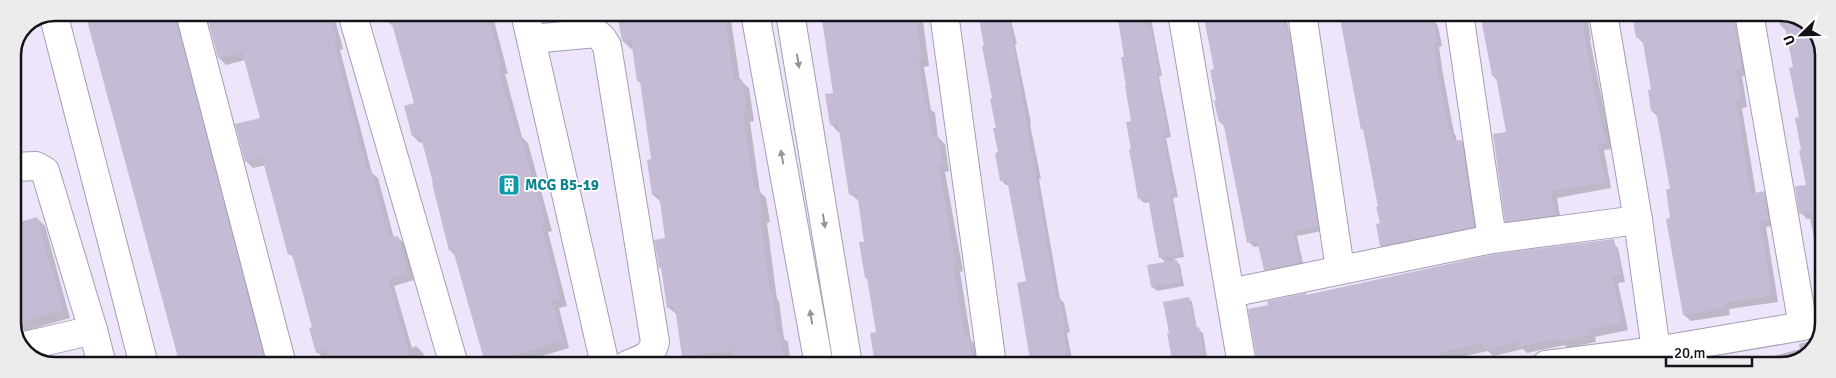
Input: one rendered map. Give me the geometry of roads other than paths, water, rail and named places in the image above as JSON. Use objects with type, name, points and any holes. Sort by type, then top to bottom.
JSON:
[{"type":"street","points":[[55,21],[142,357]]},
{"type":"street","points":[[192,21],[280,357]]},
{"type":"street","points":[[354,21],[452,357]]},
{"type":"street","points":[[756,21],[818,357]]},
{"type":"street","points":[[791,21],[847,357]]},
{"type":"street","points":[[945,21],[991,357]]},
{"type":"street","points":[[1183,21],[1241,357]]},
{"type":"street","points":[[1303,21],[1340,269]]},
{"type":"street","points":[[1460,21],[1492,239]]},
{"type":"street","points":[[1604,21],[1638,220],[1657,357]]},
{"type":"street","points":[[1661,357],[1813,322],[1751,21]]},
{"type":"street","points":[[603,357],[529,26],[596,33],[607,46],[656,342],[654,350],[645,357]]},
{"type":"street","points":[[21,166],[36,166],[44,171],[100,357]]},
{"type":"street","points":[[1230,293],[1492,239],[1638,220]]},
{"type":"street","points":[[31,346],[93,330]]},
{"type":"place","name":"MCG B5-19","points":[[509,185]]}]
